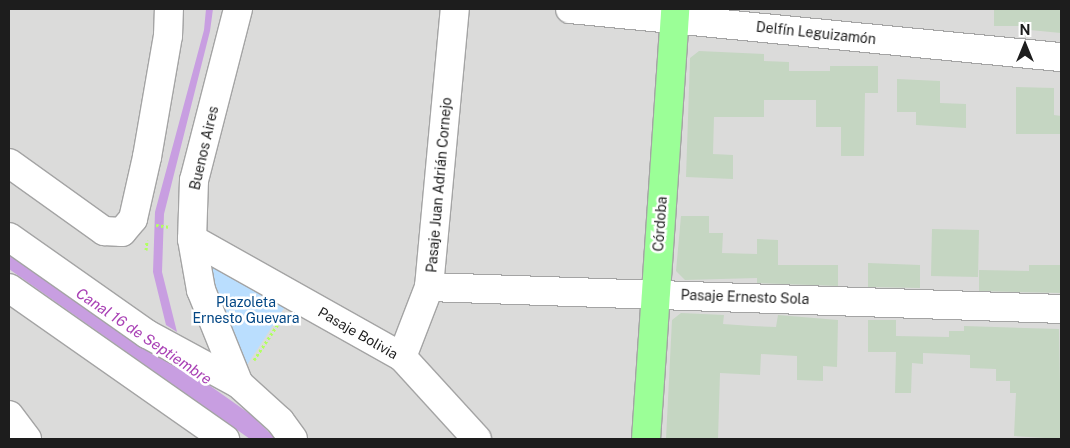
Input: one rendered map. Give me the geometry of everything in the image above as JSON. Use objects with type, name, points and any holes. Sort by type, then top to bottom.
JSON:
[{"type":"main road","name":"Córdoba","points":[[646,439],[675,14]]},
{"type":"street","points":[[9,163],[104,230],[122,232],[133,219],[168,36],[169,9]]},
{"type":"street","name":"Buenos Aires","points":[[238,9],[182,233],[201,290],[239,384],[280,421],[293,439]]},
{"type":"street","name":"Pasaje Juan Adrián Cornejo","points":[[402,357],[430,287],[455,9]]},
{"type":"street","name":"Delfín Leguizamón","points":[[570,9],[675,14],[1061,57]]},
{"type":"street","name":"Pasaje Bolivia","points":[[182,233],[402,357],[477,439]]},
{"type":"street","points":[[9,237],[147,334],[239,384]]},
{"type":"street","name":"Pasaje Ernesto Sola","points":[[430,287],[656,293],[1061,309]]},
{"type":"street","points":[[9,288],[225,439]]},
{"type":"street","points":[[9,415],[27,439]]},
{"type":"path","points":[[148,224],[182,233]]},
{"type":"path","points":[[239,384],[296,297]]},
{"type":"shaded area","points":[[9,9],[1061,9],[1061,439],[9,439]]},
{"type":"shaded area","points":[[206,9],[213,9],[210,31],[164,214],[162,272],[177,332],[166,325],[153,272],[155,212],[204,30]]},
{"type":"shaded area","points":[[9,244],[250,414],[276,439],[250,439],[9,269]]},
{"type":"green space","name":"Plazoleta Ernesto Guevara","points":[[197,246],[290,299],[240,376]]},
{"type":"building","points":[[994,9],[1061,9],[1061,33],[1030,30],[1030,26],[994,26]]},
{"type":"building","points":[[699,51],[764,54],[764,61],[789,62],[789,71],[830,71],[830,66],[878,66],[878,93],[865,93],[864,156],[841,156],[841,127],[816,127],[816,100],[764,100],[764,117],[714,117],[713,154],[733,155],[733,179],[686,177],[690,58]]},
{"type":"building","points":[[897,79],[940,81],[940,103],[966,104],[966,128],[916,125],[916,112],[897,112]]},
{"type":"building","points":[[1016,87],[1054,88],[1054,115],[1061,116],[1061,134],[1016,134]]},
{"type":"building","points":[[681,216],[709,216],[709,233],[723,233],[722,253],[757,254],[757,239],[778,240],[778,265],[838,265],[838,286],[757,283],[757,278],[685,280],[676,271]]},
{"type":"building","points":[[932,229],[979,230],[978,277],[931,276]]},
{"type":"building","points":[[868,263],[920,265],[920,288],[868,287]]},
{"type":"building","points":[[1029,265],[1061,265],[1061,293],[979,291],[979,270],[1029,271]]},
{"type":"building","points":[[681,313],[724,315],[723,324],[752,326],[776,327],[778,315],[838,320],[837,367],[823,366],[823,381],[797,380],[797,356],[761,354],[760,375],[720,373],[718,439],[666,439],[672,320]]},
{"type":"building","points":[[868,320],[896,320],[896,336],[949,337],[949,331],[964,331],[964,326],[1059,329],[1061,439],[1014,436],[1016,393],[1010,393],[1010,381],[996,381],[996,369],[970,368],[970,355],[923,353],[923,364],[912,363],[911,393],[895,393],[896,352],[868,352]]},
{"type":"water label","name":"Canal 16 de Septiembre","points":[[144,336]]}]
